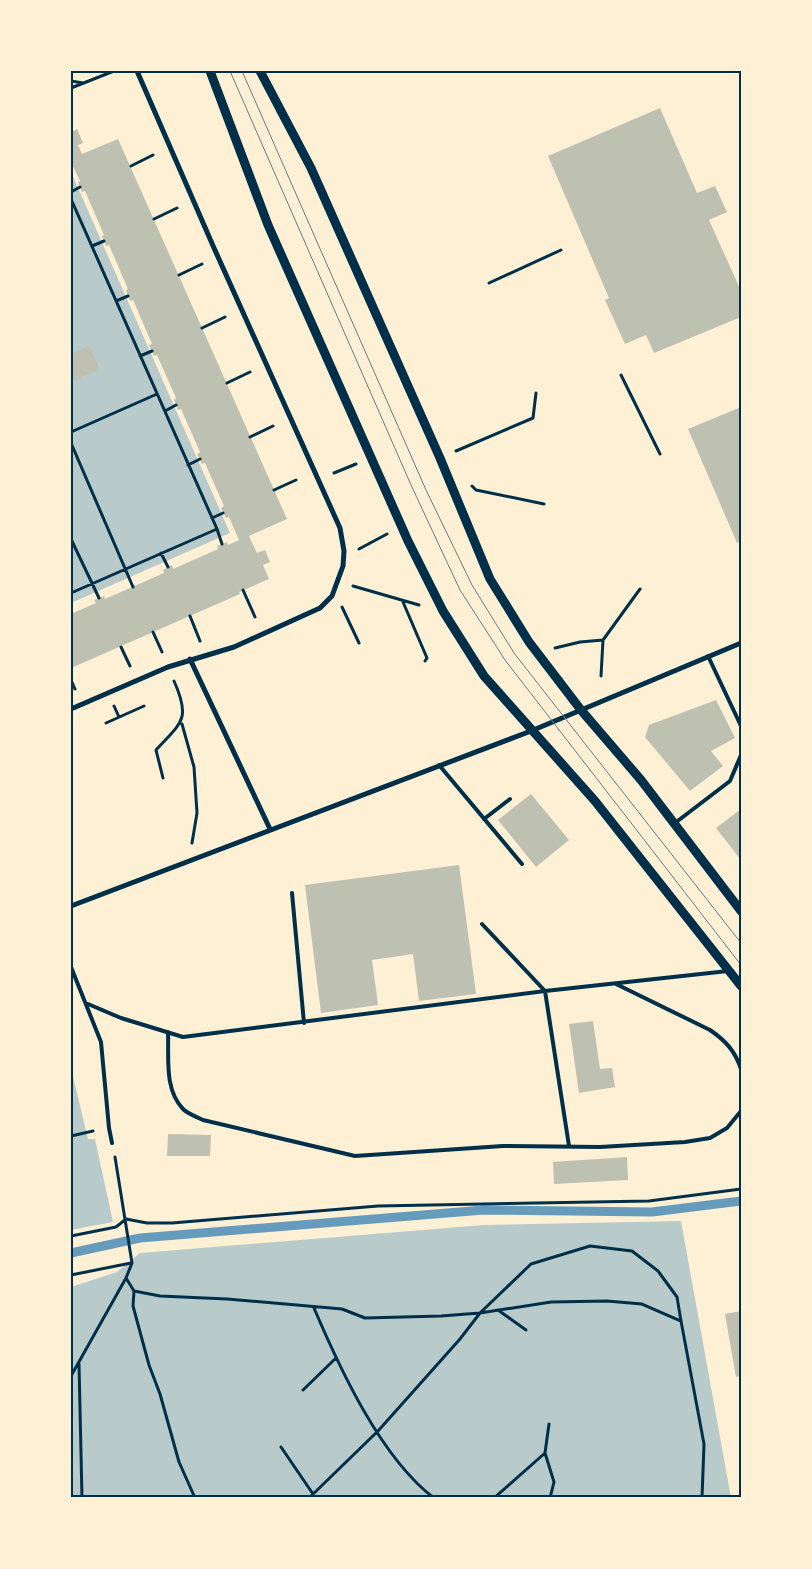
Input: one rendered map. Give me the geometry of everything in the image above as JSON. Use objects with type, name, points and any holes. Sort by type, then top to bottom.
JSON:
[{"type":"street","points":[[71,710],[168,667],[242,643],[320,608],[332,596],[343,566],[344,551],[340,528],[137,71]]},
{"type":"street","points":[[210,71],[268,225],[427,583],[443,611],[484,676],[595,801],[741,986]]},
{"type":"street","points":[[260,71],[312,168],[440,458],[490,579],[529,642],[581,710],[641,780],[741,911]]},
{"type":"street","points":[[71,906],[532,731],[741,643]]},
{"type":"street","points":[[190,659],[270,829]]},
{"type":"lane","points":[[708,656],[741,726]]},
{"type":"lane","points":[[674,824],[730,781],[741,755]]},
{"type":"lane","points":[[439,765],[522,864]]},
{"type":"lane","points":[[484,819],[510,799]]},
{"type":"lane","points":[[292,893],[304,1023]]},
{"type":"lane","points":[[482,924],[544,991],[569,1146]]},
{"type":"lane","points":[[71,967],[88,1004],[101,1042],[112,1143]]},
{"type":"lane","points":[[88,1004],[121,1018],[183,1037],[544,991],[729,971]]},
{"type":"lane","points":[[616,984],[710,1030],[724,1040],[736,1054],[741,1069]]},
{"type":"lane","points":[[168,1032],[170,1082],[173,1096],[184,1110],[204,1120],[355,1156],[503,1146],[685,1142],[710,1138],[727,1128],[741,1111]]},
{"type":"path","points":[[71,88],[114,71]]},
{"type":"path","points":[[71,81],[85,83]]},
{"type":"path","points":[[131,166],[154,155]]},
{"type":"path","points":[[71,192],[80,187]]},
{"type":"path","points":[[71,199],[222,544]]},
{"type":"path","points":[[154,219],[177,208]]},
{"type":"path","points":[[92,246],[104,241]]},
{"type":"path","points":[[489,283],[561,250]]},
{"type":"path","points":[[179,275],[202,264]]},
{"type":"path","points":[[116,301],[128,296]]},
{"type":"path","points":[[202,328],[225,317]]},
{"type":"path","points":[[140,356],[152,351]]},
{"type":"path","points":[[227,383],[250,372]]},
{"type":"path","points":[[621,375],[660,454]]},
{"type":"path","points":[[451,453],[533,418],[536,393]]},
{"type":"path","points":[[71,432],[157,394]]},
{"type":"path","points":[[165,411],[176,404]]},
{"type":"path","points":[[250,437],[273,426]]},
{"type":"path","points":[[71,443],[133,587]]},
{"type":"path","points":[[188,465],[200,459]]},
{"type":"path","points":[[320,480],[352,465]]},
{"type":"path","points":[[274,490],[296,480]]},
{"type":"path","points":[[466,481],[476,490],[544,504]]},
{"type":"path","points":[[212,518],[223,513]]},
{"type":"path","points":[[71,593],[217,529]]},
{"type":"path","points":[[71,539],[99,598]]},
{"type":"path","points":[[161,553],[168,567]]},
{"type":"path","points":[[338,581],[402,601],[425,606]]},
{"type":"path","points":[[601,676],[604,640],[640,589]]},
{"type":"path","points":[[243,590],[255,617]]},
{"type":"path","points":[[332,596],[343,608],[359,643]]},
{"type":"path","points":[[402,601],[427,658],[425,661]]},
{"type":"path","points":[[190,616],[200,641]]},
{"type":"path","points":[[153,632],[184,702],[181,723],[194,767],[197,814],[190,860]]},
{"type":"path","points":[[552,650],[568,644],[604,640]]},
{"type":"path","points":[[121,646],[132,670]]},
{"type":"path","points":[[106,723],[144,706]]},
{"type":"path","points":[[163,778],[156,750],[181,723]]},
{"type":"path","points":[[71,1136],[109,1128]]},
{"type":"path","points":[[71,1376],[126,1278],[132,1263],[112,1143]]},
{"type":"path","points":[[71,1236],[116,1227],[126,1219],[147,1223],[172,1223],[378,1206],[649,1201],[741,1189]]},
{"type":"path","points":[[309,1498],[378,1431],[460,1339],[480,1313],[532,1264],[590,1246],[632,1250],[658,1271],[677,1297],[704,1444],[702,1498]]},
{"type":"path","points":[[71,1275],[132,1263]]},
{"type":"path","points":[[126,1278],[134,1291],[133,1306],[149,1366],[160,1394],[178,1462],[195,1498]]},
{"type":"path","points":[[134,1291],[160,1296],[227,1299],[342,1309],[365,1318],[480,1313],[551,1302],[607,1301],[642,1304],[681,1321]]},
{"type":"path","points":[[314,1308],[352,1390],[399,1465],[434,1498]]},
{"type":"path","points":[[498,1310],[526,1330]]},
{"type":"path","points":[[303,1390],[336,1358]]},
{"type":"path","points":[[79,1364],[82,1498]]},
{"type":"path","points":[[549,1424],[545,1453],[554,1482],[550,1498]]},
{"type":"path","points":[[281,1447],[313,1494]]},
{"type":"path","points":[[494,1498],[545,1453]]},
{"type":"shaded area","points":[[71,172],[230,533],[71,603]]},
{"type":"shaded area","points":[[71,1068],[88,1139],[95,1139],[113,1222],[71,1230]]},
{"type":"shaded area","points":[[681,1221],[731,1498],[71,1498],[71,1287],[117,1272],[140,1253],[484,1225]]},
{"type":"building","points":[[660,108],[697,193],[715,186],[727,212],[709,220],[741,291],[741,317],[654,353],[646,335],[625,344],[605,300],[609,298],[548,156]]},
{"type":"building","points":[[77,129],[83,143],[78,145],[82,154],[118,139],[287,519],[249,536],[257,553],[265,550],[270,562],[263,565],[269,579],[239,592],[240,594],[71,668],[71,614],[96,603],[94,600],[104,596],[105,599],[164,573],[163,570],[172,565],[173,569],[218,549],[217,546],[227,542],[228,545],[239,540],[229,517],[226,518],[221,508],[224,506],[205,463],[202,464],[197,454],[200,452],[181,409],[178,410],[174,400],[176,398],[157,355],[154,356],[149,345],[152,344],[133,300],[130,301],[126,290],[128,289],[109,245],[106,246],[102,236],[104,235],[85,191],[82,192],[78,182],[80,181],[71,162],[71,132]]},
{"type":"building","points":[[89,346],[100,369],[74,381],[71,377],[71,354]]},
{"type":"building","points":[[741,407],[741,541],[737,543],[688,429]]},
{"type":"building","points":[[716,700],[735,738],[711,751],[723,766],[690,791],[645,737],[649,725]]},
{"type":"building","points":[[531,794],[569,840],[536,867],[498,820]]},
{"type":"building","points":[[741,809],[741,860],[716,828]]},
{"type":"building","points":[[459,865],[476,994],[419,1001],[413,954],[372,960],[378,1005],[321,1013],[305,885]]},
{"type":"building","points":[[593,1021],[600,1069],[612,1068],[615,1087],[579,1093],[569,1024]]},
{"type":"building","points":[[168,1134],[211,1135],[210,1156],[167,1156]]},
{"type":"building","points":[[627,1157],[628,1180],[554,1184],[553,1162]]},
{"type":"building","points":[[741,1311],[741,1376],[736,1377],[725,1314]]},
{"type":"waterway","points":[[71,1253],[140,1238],[484,1210],[652,1212],[741,1201]]},
{"type":"tram line","points":[[230,71],[411,485],[460,590],[505,660],[741,965]]},
{"type":"tram line","points":[[242,71],[426,490],[472,585],[514,653],[741,943]]}]
